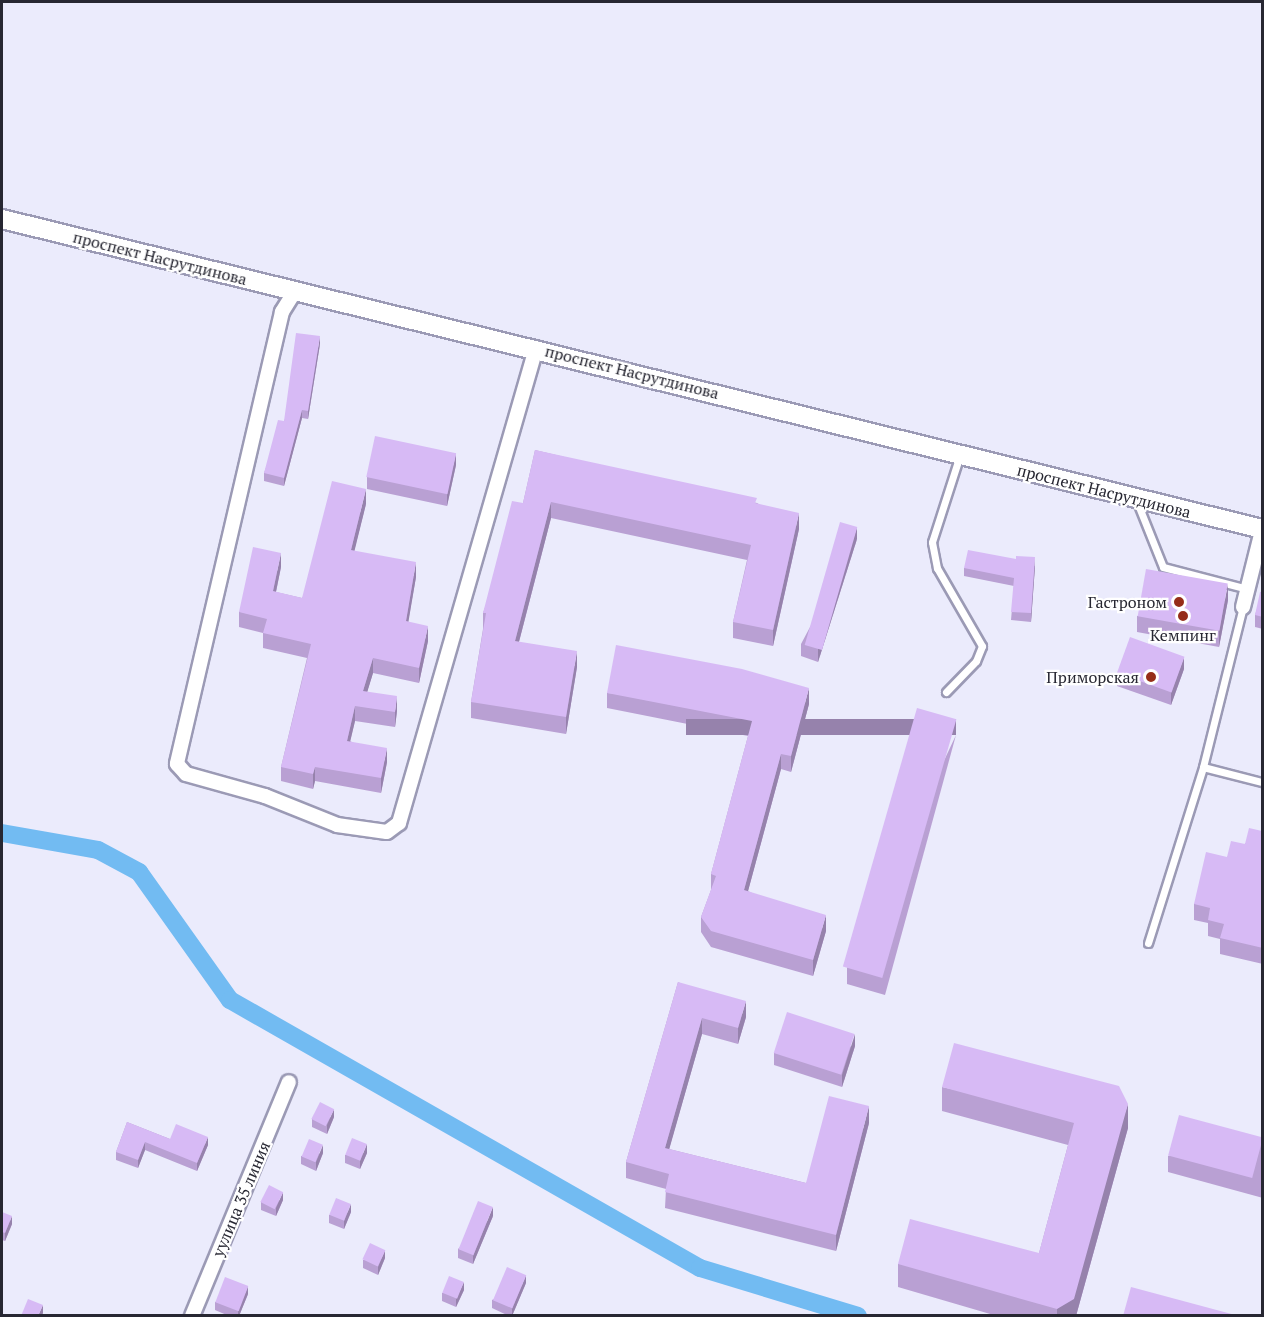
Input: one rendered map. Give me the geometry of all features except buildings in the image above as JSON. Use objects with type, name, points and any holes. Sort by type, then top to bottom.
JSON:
[{"type":"main road","name":"проспект Насрутдинова","points":[[2,219],[536,348],[1263,530]]},
{"type":"street","points":[[295,291],[282,312],[177,764],[186,774],[265,796],[337,825],[387,832],[399,823],[536,348]]},
{"type":"street","points":[[1243,607],[1263,530]]},
{"type":"street","name":"уулица 35 линия","points":[[192,1316],[289,1082]]},
{"type":"lane","points":[[946,692],[976,661],[982,646],[937,568],[932,542],[960,455]]},
{"type":"lane","points":[[1136,499],[1163,567],[1248,589]]},
{"type":"lane","points":[[1148,943],[1203,767],[1243,607]]},
{"type":"lane","points":[[1203,767],[1263,782]]},
{"type":"waterway","points":[[2,833],[98,850],[139,872],[230,1000],[700,1268],[858,1316]]},
{"type":"place","name":"Гастроном","points":[[1179,602]]},
{"type":"place","name":"Кемпинг","points":[[1183,616]]},
{"type":"place","name":"Приморская","points":[[1151,677]]}]
